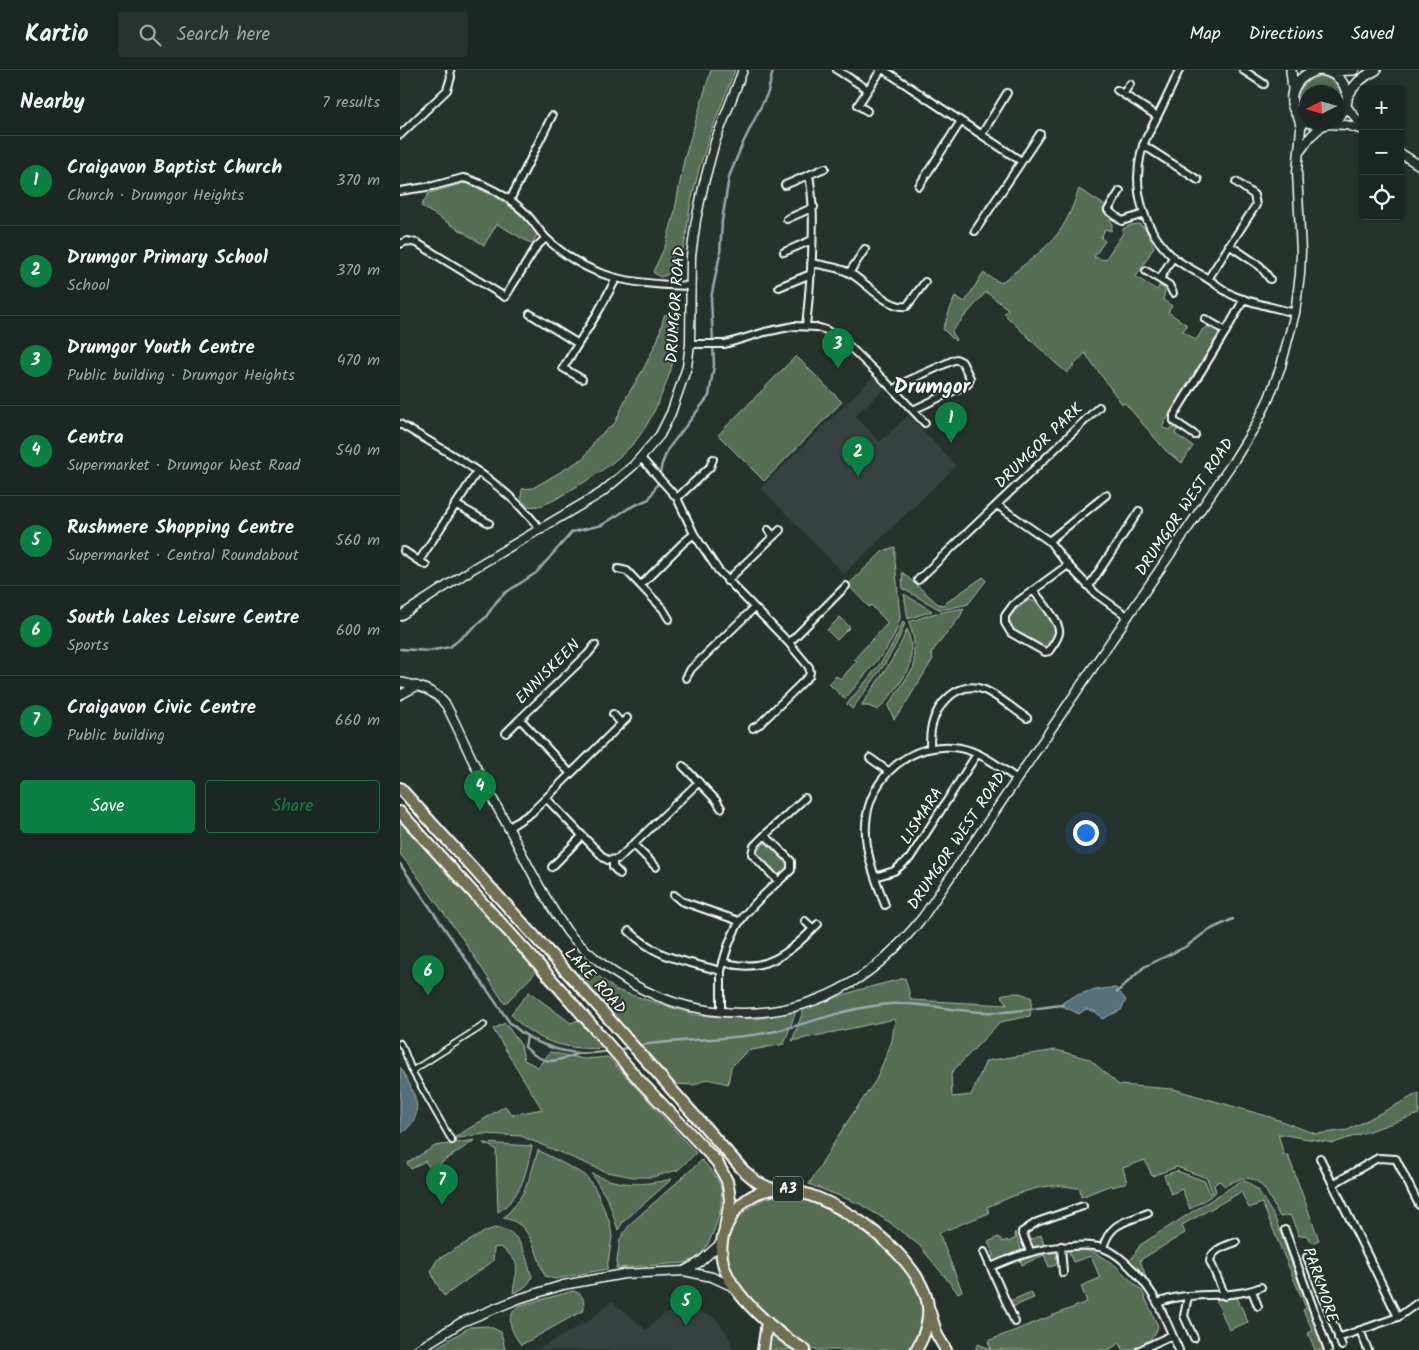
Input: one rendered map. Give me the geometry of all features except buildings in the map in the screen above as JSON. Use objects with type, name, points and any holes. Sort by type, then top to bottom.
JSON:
[{"type":"main road","points":[[1291,70],[1293,107],[1298,115]]},
{"type":"main road","points":[[1293,90],[1296,82],[1302,76],[1316,70],[1354,70]]},
{"type":"main road","points":[[1316,70],[1335,74],[1346,88],[1347,101]]},
{"type":"main road","points":[[1344,109],[1352,87],[1376,70]]},
{"type":"main road","name":"LAKE ROAD","points":[[400,788],[743,1170],[763,1186],[772,1189]]},
{"type":"main road","name":"LAKE ROAD","points":[[400,812],[540,966],[617,1055],[717,1162],[727,1181],[730,1200],[725,1228]]},
{"type":"main road","name":"A3","points":[[805,1350],[767,1322],[736,1289],[723,1264],[722,1242],[725,1228],[737,1208],[744,1201],[772,1189],[794,1190],[816,1196],[835,1206],[866,1226],[888,1244],[911,1268],[920,1281],[928,1301],[928,1316],[925,1330],[916,1350]]},
{"type":"main road","points":[[928,1301],[937,1335],[946,1350]]},
{"type":"main road","points":[[763,1350],[767,1322]]},
{"type":"street","points":[[400,135],[447,90],[451,78],[450,70]]},
{"type":"street","name":"DRUMGOR ROAD","points":[[400,616],[474,568],[601,493],[641,458],[660,435],[671,413],[687,367],[690,344],[691,256],[704,183],[715,142],[743,70]]},
{"type":"street","points":[[837,70],[867,90]]},
{"type":"street","points":[[867,111],[858,105],[882,70],[1021,161]]},
{"type":"street","points":[[1179,70],[1143,145],[1137,175],[1139,195],[1144,214],[1158,241],[1189,269],[1222,289],[1244,299],[1296,313]]},
{"type":"street","points":[[1243,70],[1264,84]]},
{"type":"street","points":[[1130,84],[1120,92],[1157,116]]},
{"type":"street","points":[[982,134],[1007,93]]},
{"type":"street","points":[[1347,101],[1359,121]]},
{"type":"street","name":"DRUMGOR WEST ROAD","points":[[400,682],[417,686],[436,694],[446,705],[482,780],[542,890],[568,931],[581,946],[619,976],[649,993],[686,1006],[721,1012],[755,1012],[790,1008],[850,984],[880,963],[923,917],[1177,545],[1256,425],[1282,366],[1296,313],[1301,252],[1297,172],[1301,128],[1298,115]]},
{"type":"street","points":[[510,200],[552,116]]},
{"type":"street","points":[[919,186],[961,121]]},
{"type":"street","points":[[1344,125],[1359,127]]},
{"type":"street","name":"DRUMGOR WEST ROAD","points":[[1298,160],[1302,148],[1311,136],[1319,130]]},
{"type":"street","points":[[975,231],[1040,134]]},
{"type":"street","points":[[1143,145],[1198,180]]},
{"type":"street","points":[[1404,156],[1419,165]]},
{"type":"street","points":[[785,184],[825,168]]},
{"type":"street","points":[[806,326],[811,274],[814,207],[809,175]]},
{"type":"street","points":[[400,191],[433,186],[463,178],[475,181],[510,200],[522,210],[546,238],[579,262],[616,279],[652,284],[690,286]]},
{"type":"street","points":[[1208,279],[1256,204],[1254,195],[1236,182]]},
{"type":"street","points":[[1120,191],[1108,210],[1122,221],[1144,214]]},
{"type":"street","points":[[787,219],[814,207]]},
{"type":"street","points":[[400,244],[407,241],[417,243],[505,297],[537,246],[546,238]]},
{"type":"street","points":[[784,252],[812,240]]},
{"type":"street","points":[[1229,246],[1260,266],[1270,279]]},
{"type":"street","points":[[849,273],[865,250]]},
{"type":"street","points":[[1160,279],[1173,256]]},
{"type":"street","points":[[811,263],[831,266],[849,273],[897,307],[907,306],[925,282]]},
{"type":"street","points":[[1146,271],[1169,285],[1173,293]]},
{"type":"street","points":[[779,287],[811,274]]},
{"type":"street","points":[[582,379],[563,368],[616,279]]},
{"type":"street","points":[[1195,435],[1174,420],[1174,415],[1244,299]]},
{"type":"street","points":[[530,314],[578,343]]},
{"type":"street","points":[[1205,319],[1226,331]]},
{"type":"street","points":[[690,344],[725,344],[781,328],[806,326],[826,330],[837,337],[894,390],[925,423]]},
{"type":"street","points":[[894,390],[903,383],[956,359],[962,362],[970,378],[968,384],[913,410]]},
{"type":"street","name":"DRUMGOR PARK","points":[[918,580],[1099,406]]},
{"type":"street","points":[[400,424],[439,446],[511,497],[541,530]]},
{"type":"street","points":[[641,458],[677,498],[694,534],[718,570],[789,643],[814,674],[809,676],[767,718],[753,728]]},
{"type":"street","points":[[677,498],[710,467],[713,459]]},
{"type":"street","points":[[419,561],[477,472]]},
{"type":"street","points":[[1049,541],[1106,495]]},
{"type":"street","points":[[455,504],[489,523]]},
{"type":"street","name":"DRUMGOR PARK","points":[[997,505],[1049,541],[1068,565],[1089,586],[1127,616]]},
{"type":"street","points":[[1089,586],[1139,511]]},
{"type":"street","points":[[768,530],[774,536]]},
{"type":"street","points":[[727,581],[780,530]]},
{"type":"street","points":[[641,586],[694,534]]},
{"type":"street","points":[[404,551],[426,565]]},
{"type":"street","points":[[1034,591],[1060,630],[1049,651],[1045,652],[1011,632],[1005,624],[1005,616],[1013,605],[1068,565]]},
{"type":"street","points":[[618,569],[627,571],[663,609],[669,620]]},
{"type":"street","points":[[789,643],[846,586]]},
{"type":"street","points":[[686,678],[691,670],[754,608]]},
{"type":"street","name":"ENNISKEEN","points":[[506,733],[595,645]]},
{"type":"street","points":[[400,695],[417,686]]},
{"type":"street","points":[[930,748],[931,726],[935,716],[947,699],[960,689],[982,689],[1027,718]]},
{"type":"street","points":[[613,714],[621,723]]},
{"type":"street","points":[[508,828],[531,813],[627,718]]},
{"type":"street","name":"ENNISKEEN","points":[[520,719],[570,773]]},
{"type":"street","points":[[885,905],[875,877],[866,838],[866,822],[870,802],[888,771],[905,759],[930,748],[956,748],[977,754],[991,761],[1017,779]]},
{"type":"street","name":"LISMARA","points":[[875,877],[894,870],[910,858],[977,754]]},
{"type":"street","points":[[870,758],[888,771]]},
{"type":"street","points":[[683,766],[716,800],[721,808]]},
{"type":"street","points":[[546,798],[604,858],[613,860],[618,859],[698,782]]},
{"type":"street","points":[[779,882],[752,854],[754,846],[805,798]]},
{"type":"street","points":[[552,867],[582,836]]},
{"type":"street","points":[[721,1012],[721,971],[739,921],[791,870],[791,861],[766,836]]},
{"type":"street","points":[[633,844],[656,867]]},
{"type":"street","points":[[613,860],[613,867],[620,874]]},
{"type":"street","points":[[674,895],[681,901],[739,921]]},
{"type":"street","points":[[723,962],[750,965],[774,960],[795,946],[815,926],[805,921]]},
{"type":"street","points":[[629,931],[648,947],[675,960],[721,971]]},
{"type":"street","points":[[412,1071],[484,1025]]},
{"type":"street","points":[[400,1043],[412,1071],[452,1141]]},
{"type":"street","points":[[1320,1158],[1398,1317]]},
{"type":"street","points":[[1333,1184],[1378,1158],[1396,1159],[1419,1205]]},
{"type":"street","points":[[1030,1251],[1022,1232],[1037,1222],[1083,1206]]},
{"type":"street","points":[[1103,1248],[1108,1234],[1116,1226],[1148,1213]]},
{"type":"street","name":"PARKMORE","points":[[1285,1230],[1328,1350]]},
{"type":"street","points":[[684,1271],[700,1262],[722,1242]]},
{"type":"street","points":[[1225,1296],[1210,1257],[1216,1250],[1236,1242]]},
{"type":"street","points":[[991,1266],[1030,1251],[1061,1246],[1080,1245],[1103,1248],[1119,1257],[1131,1268],[1158,1304],[1179,1350]]},
{"type":"street","points":[[1061,1246],[1063,1273]]},
{"type":"street","points":[[984,1252],[1015,1322]]},
{"type":"street","points":[[1307,1258],[1342,1346]]},
{"type":"street","points":[[417,1350],[462,1322],[543,1290],[624,1274],[684,1271],[712,1277],[736,1289]]},
{"type":"street","points":[[1158,1304],[1170,1298],[1225,1296],[1252,1291],[1261,1287]]},
{"type":"street","points":[[1252,1291],[1258,1306]]},
{"type":"street","points":[[1188,1296],[1184,1316],[1194,1338]]},
{"type":"street","points":[[1338,1338],[1398,1317],[1418,1305]]},
{"type":"street","points":[[1360,1330],[1368,1350]]},
{"type":"street","points":[[1140,1350],[1172,1335]]},
{"type":"shaded area","points":[[873,377],[884,389],[855,416],[880,442],[908,415],[956,466],[844,574],[761,488]]},
{"type":"shaded area","points":[[612,1301],[646,1330],[664,1314],[674,1310],[700,1312],[716,1318],[729,1337],[733,1350],[537,1350],[588,1321]]},
{"type":"green space","points":[[711,70],[735,70],[699,169],[680,260],[667,275],[660,277],[653,272],[666,244],[674,215],[684,160]]},
{"type":"green space","points":[[1321,76],[1338,85],[1304,85],[1314,78]]},
{"type":"green space","points":[[465,183],[495,197],[525,219],[537,235],[532,244],[497,224],[484,245],[421,206],[429,193]]},
{"type":"green space","points":[[1079,189],[1106,206],[1104,212],[1112,223],[1111,231],[1105,229],[1101,238],[1105,241],[1094,257],[1105,260],[1123,233],[1123,229],[1139,224],[1145,228],[1154,247],[1136,277],[1157,290],[1159,286],[1163,287],[1165,291],[1163,300],[1172,306],[1168,312],[1187,325],[1183,331],[1196,340],[1203,329],[1207,327],[1217,329],[1219,335],[1162,427],[1168,430],[1178,428],[1175,434],[1193,446],[1182,463],[1166,451],[1125,403],[1122,404],[1085,353],[1067,373],[1004,314],[1008,309],[986,292],[952,331],[955,341],[943,329],[955,296],[965,302],[983,273],[1001,283],[1039,253],[1053,239],[1065,222]]},
{"type":"green space","points":[[673,311],[679,316],[675,355],[654,412],[639,437],[602,471],[549,503],[533,507],[527,506],[521,498],[522,489],[533,488],[584,458],[596,439],[615,423],[627,396],[644,368],[658,339],[664,316]]},
{"type":"green space","points":[[796,356],[842,402],[764,481],[718,435]]},
{"type":"green space","points":[[895,547],[900,618],[894,636],[885,651],[845,699],[829,684],[836,676],[841,679],[857,661],[854,659],[888,623],[848,585],[883,551]]},
{"type":"green space","points":[[902,572],[938,604],[943,605],[983,577],[986,581],[968,604],[939,609],[903,589]]},
{"type":"green space","points":[[904,594],[932,611],[908,619]]},
{"type":"green space","points":[[1029,600],[1037,602],[1054,626],[1054,637],[1046,646],[1041,647],[1014,630],[1008,622],[1011,613]]},
{"type":"green space","points":[[964,608],[960,617],[931,653],[933,659],[901,711],[894,719],[888,706],[914,667],[914,639],[909,622],[932,614]]},
{"type":"green space","points":[[840,617],[850,627],[837,640],[827,630]]},
{"type":"green space","points":[[903,621],[905,623],[889,658],[852,709],[847,704],[886,655]]},
{"type":"green space","points":[[907,629],[911,656],[906,675],[878,710],[868,706],[861,706],[892,659]]},
{"type":"green space","points":[[400,822],[537,971],[505,1004],[466,944],[400,854]]},
{"type":"green space","points":[[765,843],[768,843],[788,864],[781,875],[777,875],[758,855],[757,852]]},
{"type":"green space","points":[[583,964],[616,990],[695,1015],[757,1019],[796,1011],[784,1044],[747,1051],[731,1067],[728,1084],[707,1079],[694,1085],[673,1084],[577,978]]},
{"type":"green space","points":[[905,978],[911,1000],[1007,1005],[1001,995],[1017,993],[1032,998],[1030,1016],[1000,1022],[951,1073],[952,1097],[971,1095],[986,1061],[1056,1050],[1089,1059],[1119,1085],[1173,1089],[1270,1117],[1316,1134],[1348,1130],[1419,1093],[1419,1114],[1334,1143],[1278,1134],[1284,1155],[1288,1155],[1319,1240],[1312,1243],[1306,1235],[1299,1236],[1290,1215],[1280,1217],[1265,1190],[1254,1180],[1246,1178],[1225,1186],[1219,1181],[1214,1185],[1216,1191],[1213,1195],[1207,1178],[1177,1167],[1152,1176],[1145,1160],[1123,1168],[1127,1183],[1112,1187],[1111,1185],[1081,1197],[1080,1189],[1067,1186],[1032,1189],[987,1207],[989,1213],[939,1233],[962,1291],[958,1293],[919,1245],[889,1222],[860,1204],[809,1184],[843,1128],[876,1080],[892,1041],[895,1019],[792,1041],[804,1009],[858,990]]},
{"type":"green space","points":[[529,992],[571,1023],[578,1020],[607,1048],[593,1049],[567,1046],[554,1043],[531,1032],[511,1014]]},
{"type":"green space","points":[[505,1023],[521,1045],[524,1060],[538,1067],[550,1052],[584,1059],[608,1057],[696,1153],[678,1170],[652,1177],[634,1177],[606,1172],[521,1136],[484,1134],[452,1139],[505,1106],[512,1115],[542,1109],[493,1029]]},
{"type":"green space","points":[[475,1140],[431,1170],[425,1161],[411,1169],[407,1163],[435,1146]]},
{"type":"green space","points":[[483,1143],[532,1146],[525,1175],[518,1191],[513,1199],[498,1212],[496,1149]]},
{"type":"green space","points":[[538,1150],[585,1175],[595,1188],[610,1223],[612,1237],[607,1269],[555,1279],[545,1276],[535,1249],[526,1232],[513,1221],[503,1218],[522,1195]]},
{"type":"green space","points":[[702,1160],[718,1181],[722,1196],[717,1223],[701,1254],[695,1259],[684,1263],[616,1268],[620,1239],[630,1224]]},
{"type":"green space","points":[[1177,1171],[1205,1181],[1211,1196],[1190,1209],[1182,1189],[1171,1194],[1164,1175]]},
{"type":"green space","points":[[592,1174],[613,1181],[631,1184],[672,1179],[624,1221],[618,1230],[609,1202]]},
{"type":"green space","points":[[1241,1181],[1248,1182],[1258,1190],[1275,1218],[1324,1350],[1315,1350],[1308,1333],[1313,1331],[1303,1310],[1306,1308],[1262,1203],[1249,1208],[1241,1192],[1182,1225],[1185,1233],[1140,1260],[1147,1280],[1145,1281],[1129,1263],[1140,1245]]},
{"type":"green space","points":[[774,1196],[800,1198],[831,1211],[866,1234],[898,1262],[917,1288],[921,1303],[922,1320],[918,1337],[909,1350],[818,1350],[804,1343],[778,1324],[751,1299],[739,1284],[731,1268],[727,1251],[730,1234],[739,1218],[747,1210],[764,1199]]},
{"type":"green space","points":[[495,1228],[511,1233],[517,1238],[532,1277],[528,1283],[522,1289],[513,1293],[517,1267],[513,1258],[500,1247],[494,1248],[493,1261],[444,1296],[431,1270],[437,1260],[486,1231]]},
{"type":"green space","points":[[1015,1232],[1021,1250],[1016,1255],[995,1263],[989,1258],[994,1255],[988,1242],[999,1237],[1003,1242],[1007,1240],[1008,1242],[1016,1238]]},
{"type":"green space","points":[[1041,1235],[1044,1245],[1034,1247],[1027,1241]]},
{"type":"green space","points":[[1068,1250],[1087,1250],[1097,1254],[1115,1265],[1142,1291],[1158,1326],[1154,1336],[1145,1343],[1128,1350],[1123,1350],[1120,1343],[1108,1350],[975,1350],[978,1344],[991,1349],[988,1341],[1087,1302],[1081,1286],[1100,1278],[1091,1256],[1073,1262]]},
{"type":"green space","points":[[1052,1251],[1055,1254],[1057,1263],[1049,1267],[1044,1255],[1022,1265],[1020,1260],[1041,1253]]},
{"type":"green space","points":[[573,1291],[583,1298],[584,1310],[521,1345],[512,1330],[510,1321],[518,1306]]},
{"type":"green space","points":[[1031,1292],[1034,1298],[1012,1307],[1010,1301]]},
{"type":"green space","points":[[1236,1295],[1248,1322],[1229,1330],[1215,1297]]},
{"type":"green space","points":[[488,1326],[501,1332],[505,1349],[432,1350],[470,1327]]},
{"type":"green space","points":[[768,1331],[783,1344],[793,1350],[768,1350]]},
{"type":"water","points":[[1116,988],[1126,1000],[1121,1010],[1102,1019],[1096,1012],[1086,1009],[1079,1014],[1060,1005],[1072,997],[1086,992]]},
{"type":"water","points":[[400,1067],[414,1093],[417,1111],[409,1127],[400,1134]]},
{"type":"waterway","points":[[400,649],[428,651],[450,647],[485,618],[505,593],[536,573],[572,532],[602,525],[629,508],[649,499],[657,485],[668,449],[709,396],[714,365],[711,298],[720,254],[722,221],[729,177],[742,145],[768,92],[773,70]]},
{"type":"waterway","points":[[400,864],[510,1023],[532,1039],[556,1049],[582,1053],[609,1051]]},
{"type":"waterway","points":[[1117,992],[1144,967],[1187,946],[1207,931],[1233,919]]},
{"type":"waterway","points":[[637,1046],[759,1034],[846,1011],[890,1004],[913,1004],[994,1012],[1063,1005]]},
{"type":"waterway","points":[[527,1036],[525,1047],[538,1058],[544,1060],[564,1059],[579,1053]]},
{"type":"waterway","points":[[617,1050],[631,1047]]},
{"type":"place","name":"Drumgor Youth Centre","points":[[838,369]]},
{"type":"place","name":"Craigavon Baptist Church","points":[[951,443]]},
{"type":"place","name":"Drumgor Primary School","points":[[858,477]]},
{"type":"place","name":"Centra","points":[[480,811]]},
{"type":"place","name":"South Lakes Leisure Centre","points":[[428,996]]},
{"type":"place","name":"Craigavon Civic Centre","points":[[442,1205]]},
{"type":"place","name":"Rushmere Shopping Centre","points":[[686,1326]]},
{"type":"district","name":"Drumgor","points":[[932,387]]}]
